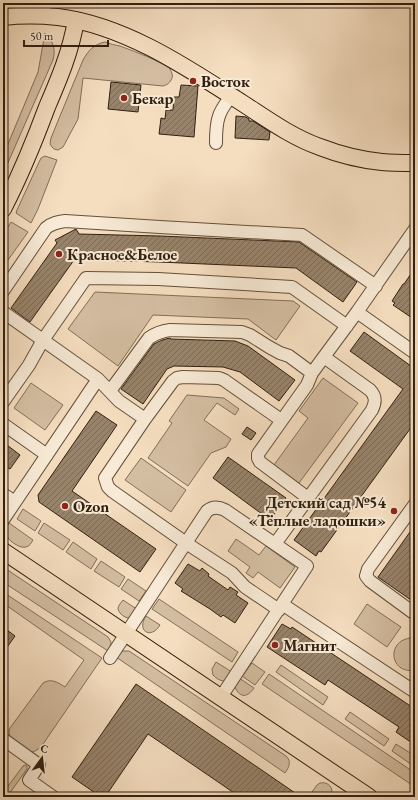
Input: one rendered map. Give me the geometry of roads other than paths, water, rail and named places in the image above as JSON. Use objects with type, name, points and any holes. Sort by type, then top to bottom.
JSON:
[{"type":"main road","points":[[3,17],[23,15],[44,9],[101,27],[123,35],[182,64],[285,131],[319,147],[350,156],[381,162],[415,163]]},
{"type":"main road","points":[[3,209],[28,154],[67,57],[76,20]]},
{"type":"main road","points":[[3,551],[369,797]]},
{"type":"lane","points":[[216,143],[217,122],[221,111],[231,96]]},
{"type":"lane","points":[[3,290],[46,228],[51,224],[65,221],[160,228],[302,235],[376,286]]},
{"type":"lane","points":[[308,498],[263,465],[258,458],[258,454],[307,385],[312,373],[376,286],[415,228]]},
{"type":"lane","points":[[3,402],[29,364],[43,340],[86,278],[158,279],[292,287],[347,326]]},
{"type":"lane","points":[[3,312],[98,378],[119,401],[145,419]]},
{"type":"lane","points":[[357,312],[414,350]]},
{"type":"lane","points":[[110,391],[149,338],[156,333],[170,330],[242,332],[250,335],[280,353],[289,356],[312,373]]},
{"type":"lane","points":[[275,544],[372,410],[375,401],[375,397],[370,390],[324,357]]},
{"type":"lane","points":[[3,520],[98,378]]},
{"type":"lane","points":[[281,420],[224,380],[219,378],[177,378],[172,382],[145,419],[105,478],[106,482],[112,491],[232,573],[245,587],[280,607],[415,692]]},
{"type":"lane","points":[[3,424],[47,454]]},
{"type":"lane","points":[[3,494],[15,502]]},
{"type":"lane","points":[[415,504],[368,569],[366,576],[370,581],[415,614]]},
{"type":"lane","points":[[110,658],[207,511],[219,507],[307,566],[221,697]]},
{"type":"lane","points":[[3,739],[39,765],[29,780],[53,797]]},
{"type":"place","name":"Восток","points":[[193,81]]},
{"type":"place","name":"Бекар","points":[[124,98]]},
{"type":"place","name":"Красное&Белое","points":[[59,254]]},
{"type":"place","name":"Ozon","points":[[65,506]]},
{"type":"place","name":"Детский сад №54 «Тёплые ладошки»","points":[[394,511]]},
{"type":"place","name":"Магнит","points":[[275,645]]}]
